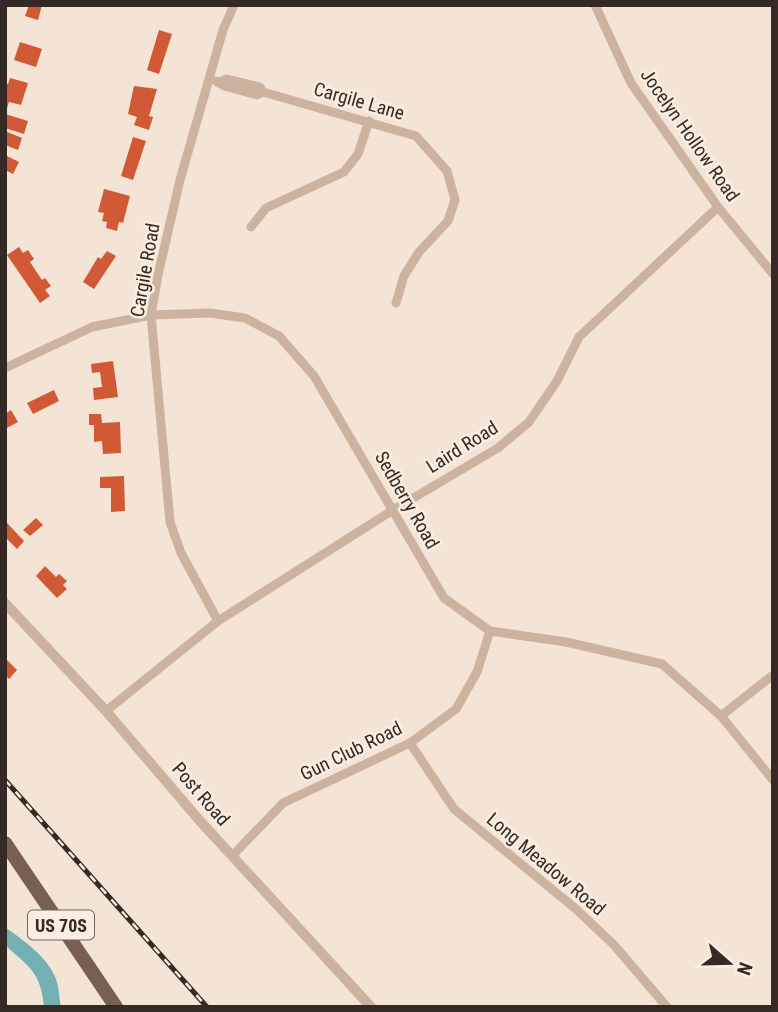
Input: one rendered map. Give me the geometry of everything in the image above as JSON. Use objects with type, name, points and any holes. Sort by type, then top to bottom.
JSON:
[{"type":"main road","name":"US 70S","points":[[5,843],[116,1007]]},
{"type":"street","name":"Cargile Road","points":[[218,621],[181,553],[170,522],[151,315],[178,192],[208,79],[233,5]]},
{"type":"street","name":"Jocelyn Hollow Road","points":[[595,5],[631,83],[718,207],[773,274]]},
{"type":"street","name":"Cargile Lane","points":[[208,79],[224,86],[257,95],[263,92],[416,136],[447,171],[455,200],[448,221],[418,253],[404,276],[396,303]]},
{"type":"street","points":[[251,227],[266,208],[344,172],[358,155],[369,121]]},
{"type":"street","name":"Laird Road","points":[[106,711],[218,621],[393,510],[498,448],[529,422],[557,382],[579,337],[718,207]]},
{"type":"street","name":"Sedberry Road","points":[[5,369],[92,327],[151,315],[210,313],[246,317],[279,336],[314,376],[444,598],[490,631],[566,642],[662,664],[721,716],[773,780]]},
{"type":"street","name":"Post Road","points":[[5,603],[106,711],[232,856],[370,1007]]},
{"type":"street","name":"Gun Club Road","points":[[232,856],[283,803],[410,743],[456,709],[477,672],[490,631]]},
{"type":"street","points":[[721,716],[773,675]]},
{"type":"street","name":"Long Meadow Road","points":[[410,743],[454,809],[576,909],[614,945],[667,1007]]},
{"type":"water","points":[[5,927],[47,963],[58,985],[61,1007],[44,1007],[37,978],[5,945]]},
{"type":"building","points":[[29,5],[42,5],[38,20],[25,16]]},
{"type":"building","points":[[159,30],[172,34],[159,74],[147,70]]},
{"type":"building","points":[[20,42],[42,49],[36,67],[14,60]]},
{"type":"building","points":[[10,78],[28,83],[21,105],[9,102],[6,112],[5,83],[8,84]]},
{"type":"building","points":[[134,86],[157,89],[149,116],[153,117],[149,130],[134,125],[137,117],[128,114]]},
{"type":"building","points":[[5,114],[28,121],[24,134],[5,128]]},
{"type":"building","points":[[5,131],[22,138],[18,150],[5,145]]},
{"type":"building","points":[[133,137],[146,141],[133,180],[121,176]]},
{"type":"building","points":[[5,155],[19,162],[13,174],[5,170]]},
{"type":"building","points":[[104,189],[130,196],[123,223],[119,222],[117,231],[106,228],[107,222],[102,221],[104,213],[98,212]]},
{"type":"building","points":[[19,247],[23,253],[28,250],[34,259],[30,262],[42,280],[45,278],[51,286],[45,290],[50,296],[40,303],[7,255]]},
{"type":"building","points":[[107,251],[116,256],[94,289],[83,282],[98,257],[101,259]]},
{"type":"building","points":[[113,361],[118,397],[94,400],[93,388],[102,387],[100,372],[92,373],[91,364]]},
{"type":"building","points":[[54,390],[59,401],[33,414],[27,403]]},
{"type":"building","points":[[11,410],[18,422],[5,429],[5,414]]},
{"type":"building","points":[[89,414],[101,414],[102,423],[120,422],[121,453],[103,454],[102,441],[94,442],[94,425],[89,425]]},
{"type":"building","points":[[124,476],[125,511],[111,512],[111,488],[100,488],[100,477]]},
{"type":"building","points":[[36,518],[43,525],[30,536],[23,530]]},
{"type":"building","points":[[7,523],[24,541],[17,549],[5,537]]},
{"type":"building","points":[[45,566],[56,577],[59,574],[67,581],[63,585],[67,589],[57,598],[36,576]]},
{"type":"building","points":[[5,658],[17,670],[9,679],[5,675]]},
{"type":"railway","points":[[5,780],[207,1007]]}]
